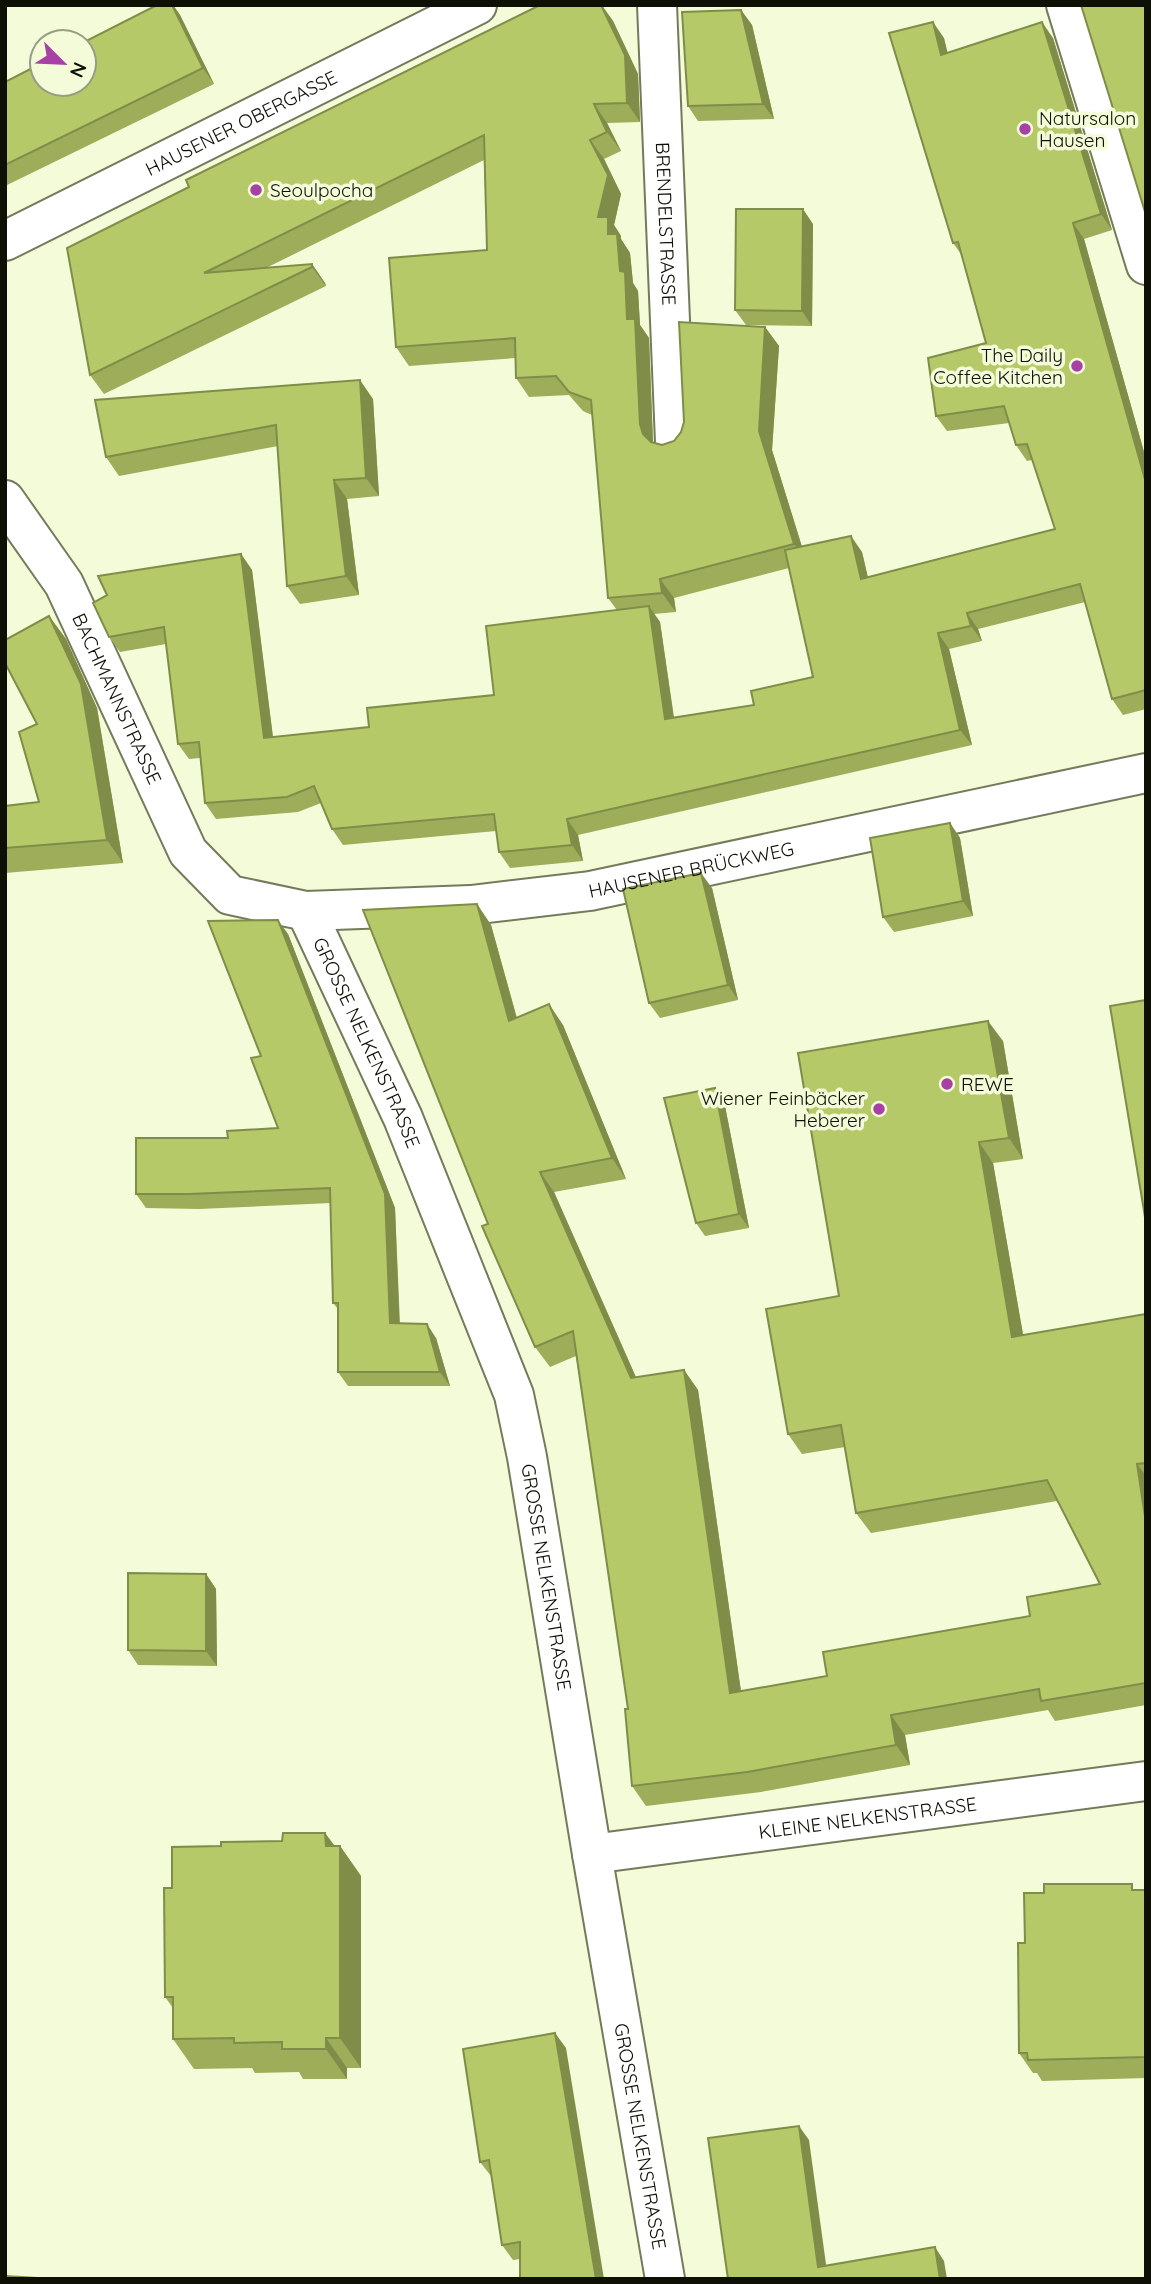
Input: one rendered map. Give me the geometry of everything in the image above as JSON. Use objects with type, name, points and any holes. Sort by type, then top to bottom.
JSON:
[{"type":"street","name":"HAUSENER OBERGASSE","points":[[5,241],[477,5]]},
{"type":"street","name":"BRENDELSTRASSE","points":[[657,5],[675,442]]},
{"type":"street","points":[[1066,5],[1146,265]]},
{"type":"street","name":"BACHMANNSTRASSE","points":[[5,500],[64,584],[188,852],[230,895]]},
{"type":"street","name":"HAUSENER BRÜCKWEG","points":[[230,895],[306,911],[471,905],[590,891],[1146,773]]},
{"type":"street","name":"GROSSE NELKENSTRASSE","points":[[306,911],[403,1118],[514,1395],[527,1457],[664,2279]]},
{"type":"street","name":"KLEINE NELKENSTRASSE","points":[[592,1854],[1146,1782]]},
{"type":"building","points":[[157,5],[172,5],[203,68],[5,165],[5,82],[28,70],[28,98],[98,98],[98,35]]},
{"type":"building","points":[[540,5],[601,5],[625,55],[627,103],[594,104],[607,132],[590,140],[608,175],[598,217],[608,217],[608,234],[617,234],[620,271],[625,272],[627,319],[635,319],[640,424],[643,434],[651,442],[662,445],[674,441],[681,432],[684,422],[679,322],[765,327],[759,431],[794,544],[660,579],[662,593],[608,598],[591,400],[569,392],[556,376],[516,378],[515,338],[396,347],[389,258],[487,250],[484,135],[204,273],[312,264],[312,267],[90,375],[67,248],[189,187],[186,180]]},
{"type":"building","points":[[1081,5],[1146,5],[1146,215]]},
{"type":"building","points":[[741,10],[763,104],[688,106],[682,12]]},
{"type":"building","points":[[933,22],[941,55],[1042,22],[1101,214],[1073,223],[1146,483],[1146,690],[1112,699],[1080,584],[967,613],[971,626],[938,633],[960,730],[567,819],[572,845],[499,852],[494,814],[332,829],[314,786],[287,797],[205,803],[199,742],[178,744],[164,627],[109,637],[93,603],[107,595],[98,576],[241,554],[264,738],[369,727],[367,708],[494,695],[486,626],[649,606],[665,719],[754,705],[751,691],[813,677],[785,550],[851,536],[861,579],[1055,529],[1027,444],[1016,445],[1004,406],[936,416],[928,358],[986,343],[958,242],[953,243],[889,33]]},
{"type":"building","points":[[736,209],[803,209],[802,311],[735,310]]},
{"type":"building","points":[[360,380],[366,478],[334,480],[346,576],[287,586],[276,425],[106,457],[95,400]]},
{"type":"building","points":[[49,616],[81,684],[107,840],[5,848],[5,806],[39,802],[19,732],[37,724],[5,663],[5,640]]},
{"type":"building","points":[[950,823],[963,901],[883,917],[870,838]]},
{"type":"building","points":[[701,873],[728,985],[649,1003],[623,889]]},
{"type":"building","points":[[477,904],[509,1021],[549,1004],[612,1158],[540,1172],[631,1378],[684,1370],[730,1693],[827,1676],[823,1652],[1030,1616],[1027,1597],[1100,1584],[1047,1480],[856,1513],[841,1425],[788,1434],[766,1309],[839,1296],[798,1053],[988,1021],[1009,1138],[979,1142],[1012,1337],[1146,1314],[1146,1463],[1137,1464],[1146,1523],[1146,1683],[1041,1701],[1039,1689],[891,1715],[896,1745],[747,1772],[632,1786],[625,1709],[628,1709],[573,1331],[535,1347],[482,1226],[488,1224],[363,910]]},
{"type":"building","points":[[278,920],[385,1194],[390,1323],[427,1324],[440,1372],[338,1372],[338,1303],[333,1303],[330,1188],[136,1194],[136,1138],[228,1138],[227,1131],[278,1128],[251,1058],[261,1056],[208,921]]},
{"type":"building","points":[[1146,1000],[1146,1223],[1110,1006]]},
{"type":"building","points":[[715,1088],[739,1214],[696,1223],[664,1098]]},
{"type":"building","points":[[128,1573],[206,1574],[206,1651],[128,1650]]},
{"type":"building","points":[[283,1833],[325,1833],[326,1846],[340,1846],[340,2038],[326,2038],[326,2049],[282,2049],[282,2042],[234,2043],[234,2038],[173,2039],[173,1997],[165,1997],[164,1888],[172,1888],[172,1847],[221,1846],[221,1842],[282,1841]]},
{"type":"building","points":[[1044,1884],[1132,1884],[1132,1890],[1146,1890],[1146,2057],[1028,2060],[1027,2053],[1019,2053],[1018,1943],[1025,1943],[1024,1893],[1044,1893]]},
{"type":"building","points":[[555,2033],[596,2279],[520,2279],[520,2242],[502,2245],[489,2160],[480,2162],[463,2049]]},
{"type":"building","points":[[799,2126],[818,2267],[935,2247],[940,2279],[728,2279],[708,2138]]},
{"type":"building","points":[[5,2276],[54,2279],[5,2279]]},
{"type":"place","name":"Natursalon Hausen","points":[[1025,129]]},
{"type":"place","name":"Seoulpocha","points":[[256,190]]},
{"type":"place","name":"The Daily Coffee Kitchen","points":[[1077,366]]},
{"type":"place","name":"REWE","points":[[947,1084]]},
{"type":"place","name":"Wiener Feinbäcker Heberer","points":[[879,1109]]}]
